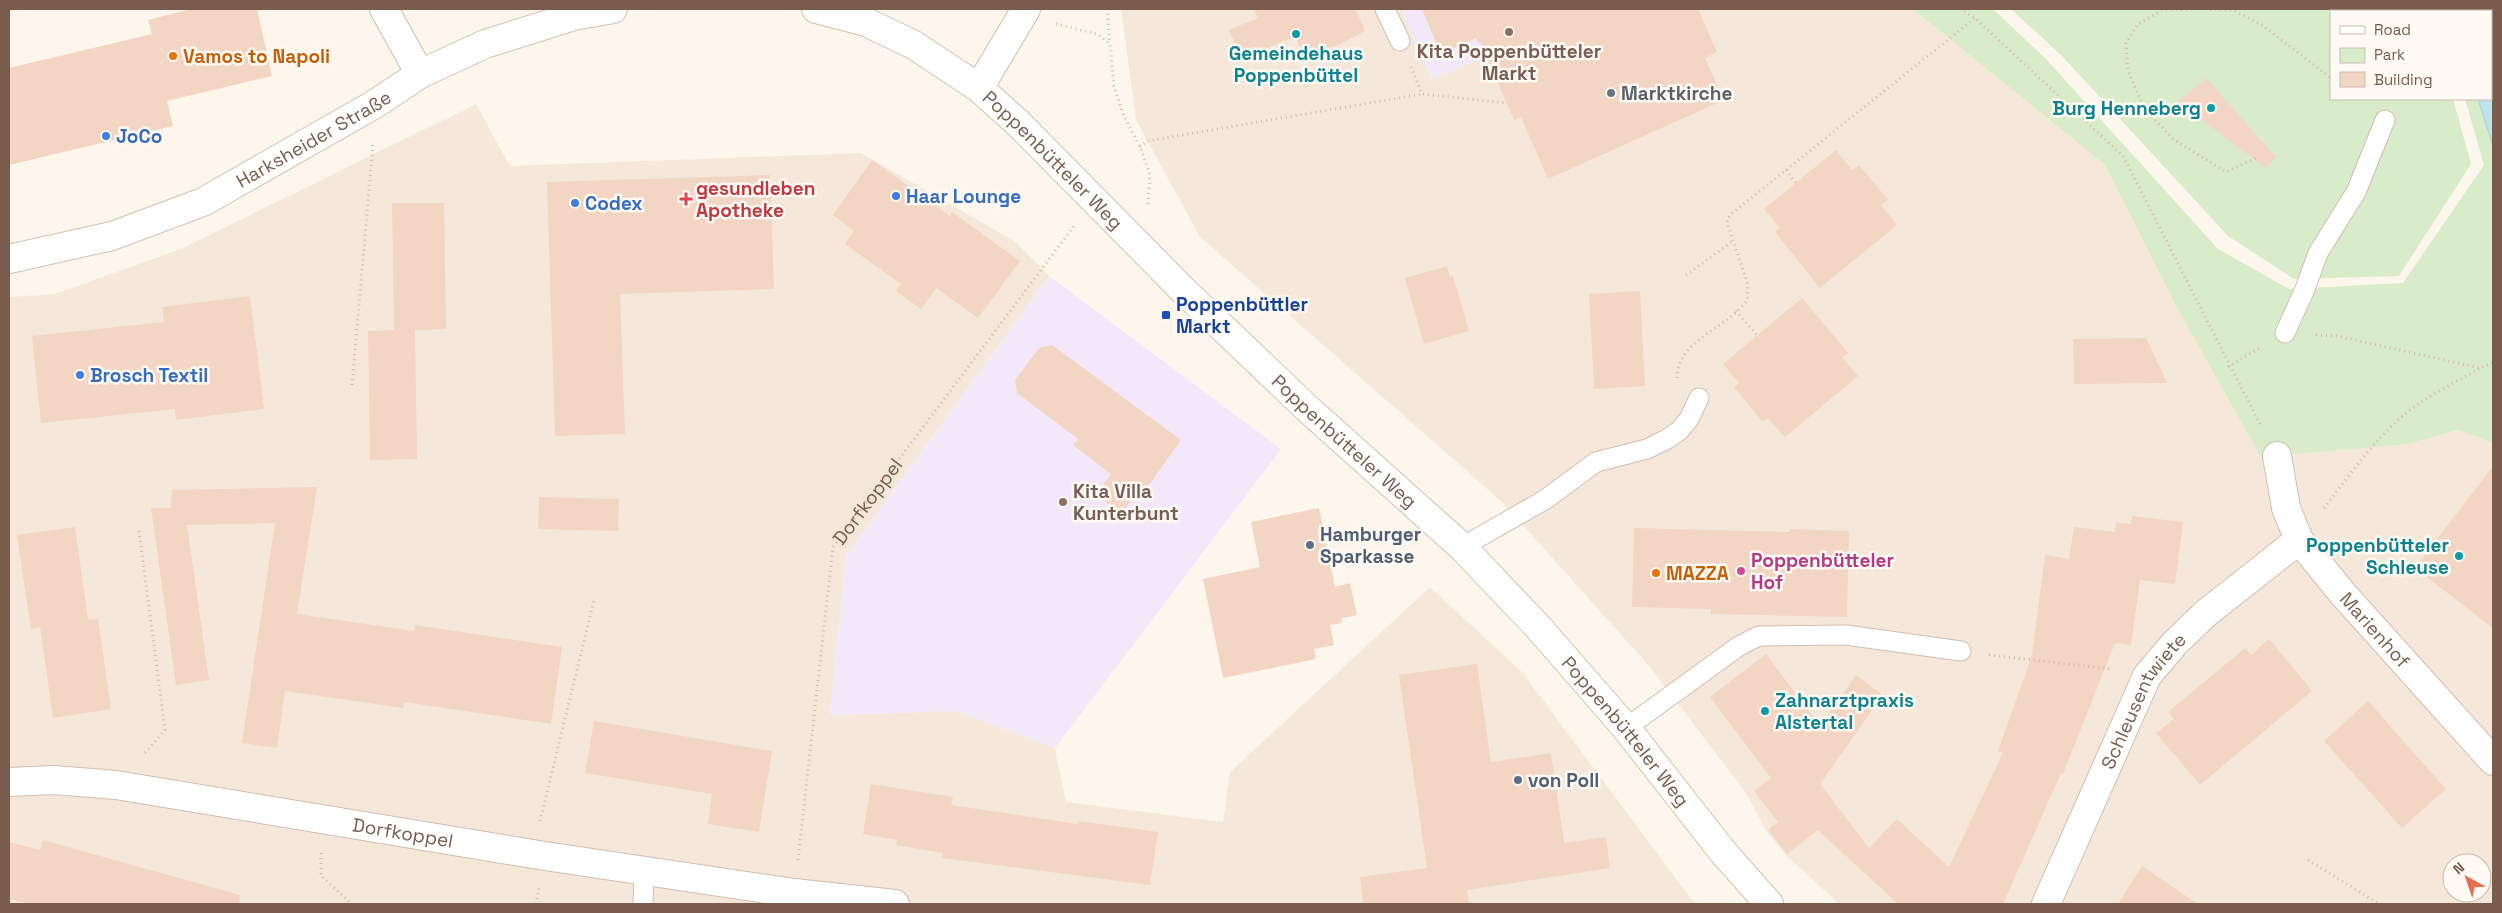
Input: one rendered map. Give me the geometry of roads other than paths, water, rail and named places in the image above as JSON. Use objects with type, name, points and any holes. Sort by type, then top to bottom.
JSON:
[{"type":"main road","points":[[384,9],[420,74]]},
{"type":"main road","name":"Harksheider Straße","points":[[9,259],[112,236],[203,202],[375,104],[420,74],[485,44],[574,16],[613,9]]},
{"type":"main road","points":[[816,9],[866,22],[914,45],[980,88],[1026,9]]},
{"type":"main road","name":"Poppenbütteler Weg","points":[[980,88],[1019,124],[1144,252],[1309,410],[1462,547],[1539,628],[1626,728],[1724,852],[1768,904]]},
{"type":"main road","name":"Marienhof","points":[[2277,456],[2286,508],[2299,540],[2342,594],[2493,761]]},
{"type":"main road","name":"Schleusentwiete","points":[[2046,904],[2147,676],[2174,644],[2205,614],[2299,540]]},
{"type":"main road","name":"Dorfkoppel","points":[[9,782],[54,780],[116,785],[320,820],[644,871],[794,893],[895,904]]},
{"type":"lane","points":[[1385,9],[1400,41]]},
{"type":"lane","points":[[2285,333],[2318,253],[2356,192],[2384,120]]},
{"type":"lane","points":[[1462,547],[1546,499],[1596,462],[1647,449],[1667,439],[1679,431],[1689,419],[1698,398]]},
{"type":"lane","points":[[1626,728],[1738,646],[1759,636],[1846,635],[1960,651]]},
{"type":"lane","points":[[643,904],[644,871]]},
{"type":"water","points":[[2493,9],[2493,146],[2478,100],[2492,100],[2492,10],[2449,10]]},
{"type":"place","name":"Kita Poppenbütteler Markt","points":[[1509,32]]},
{"type":"place","name":"Gemeindehaus Poppenbüttel","points":[[1296,34]]},
{"type":"place","name":"Vamos to Napoli","points":[[173,56]]},
{"type":"place","name":"Marktkirche","points":[[1611,93]]},
{"type":"place","name":"Burg Henneberg","points":[[2211,108]]},
{"type":"place","name":"JoCo","points":[[106,136]]},
{"type":"place","name":"Haar Lounge","points":[[896,196]]},
{"type":"place","name":"gesundleben Apotheke","points":[[686,199]]},
{"type":"place","name":"Codex","points":[[575,203]]},
{"type":"place","name":"Poppenbüttler Markt","points":[[1166,315]]},
{"type":"place","name":"Brosch Textil","points":[[80,375]]},
{"type":"place","name":"Kita Villa Kunterbunt","points":[[1063,502]]},
{"type":"place","name":"Hamburger Sparkasse","points":[[1310,545]]},
{"type":"place","name":"Poppenbütteler Schleuse","points":[[2459,556]]},
{"type":"place","name":"Poppenbütteler Hof","points":[[1741,571]]},
{"type":"place","name":"MAZZA","points":[[1656,573]]},
{"type":"place","name":"Zahnarztpraxis Alstertal","points":[[1765,711]]},
{"type":"place","name":"von Poll","points":[[1518,780]]}]
